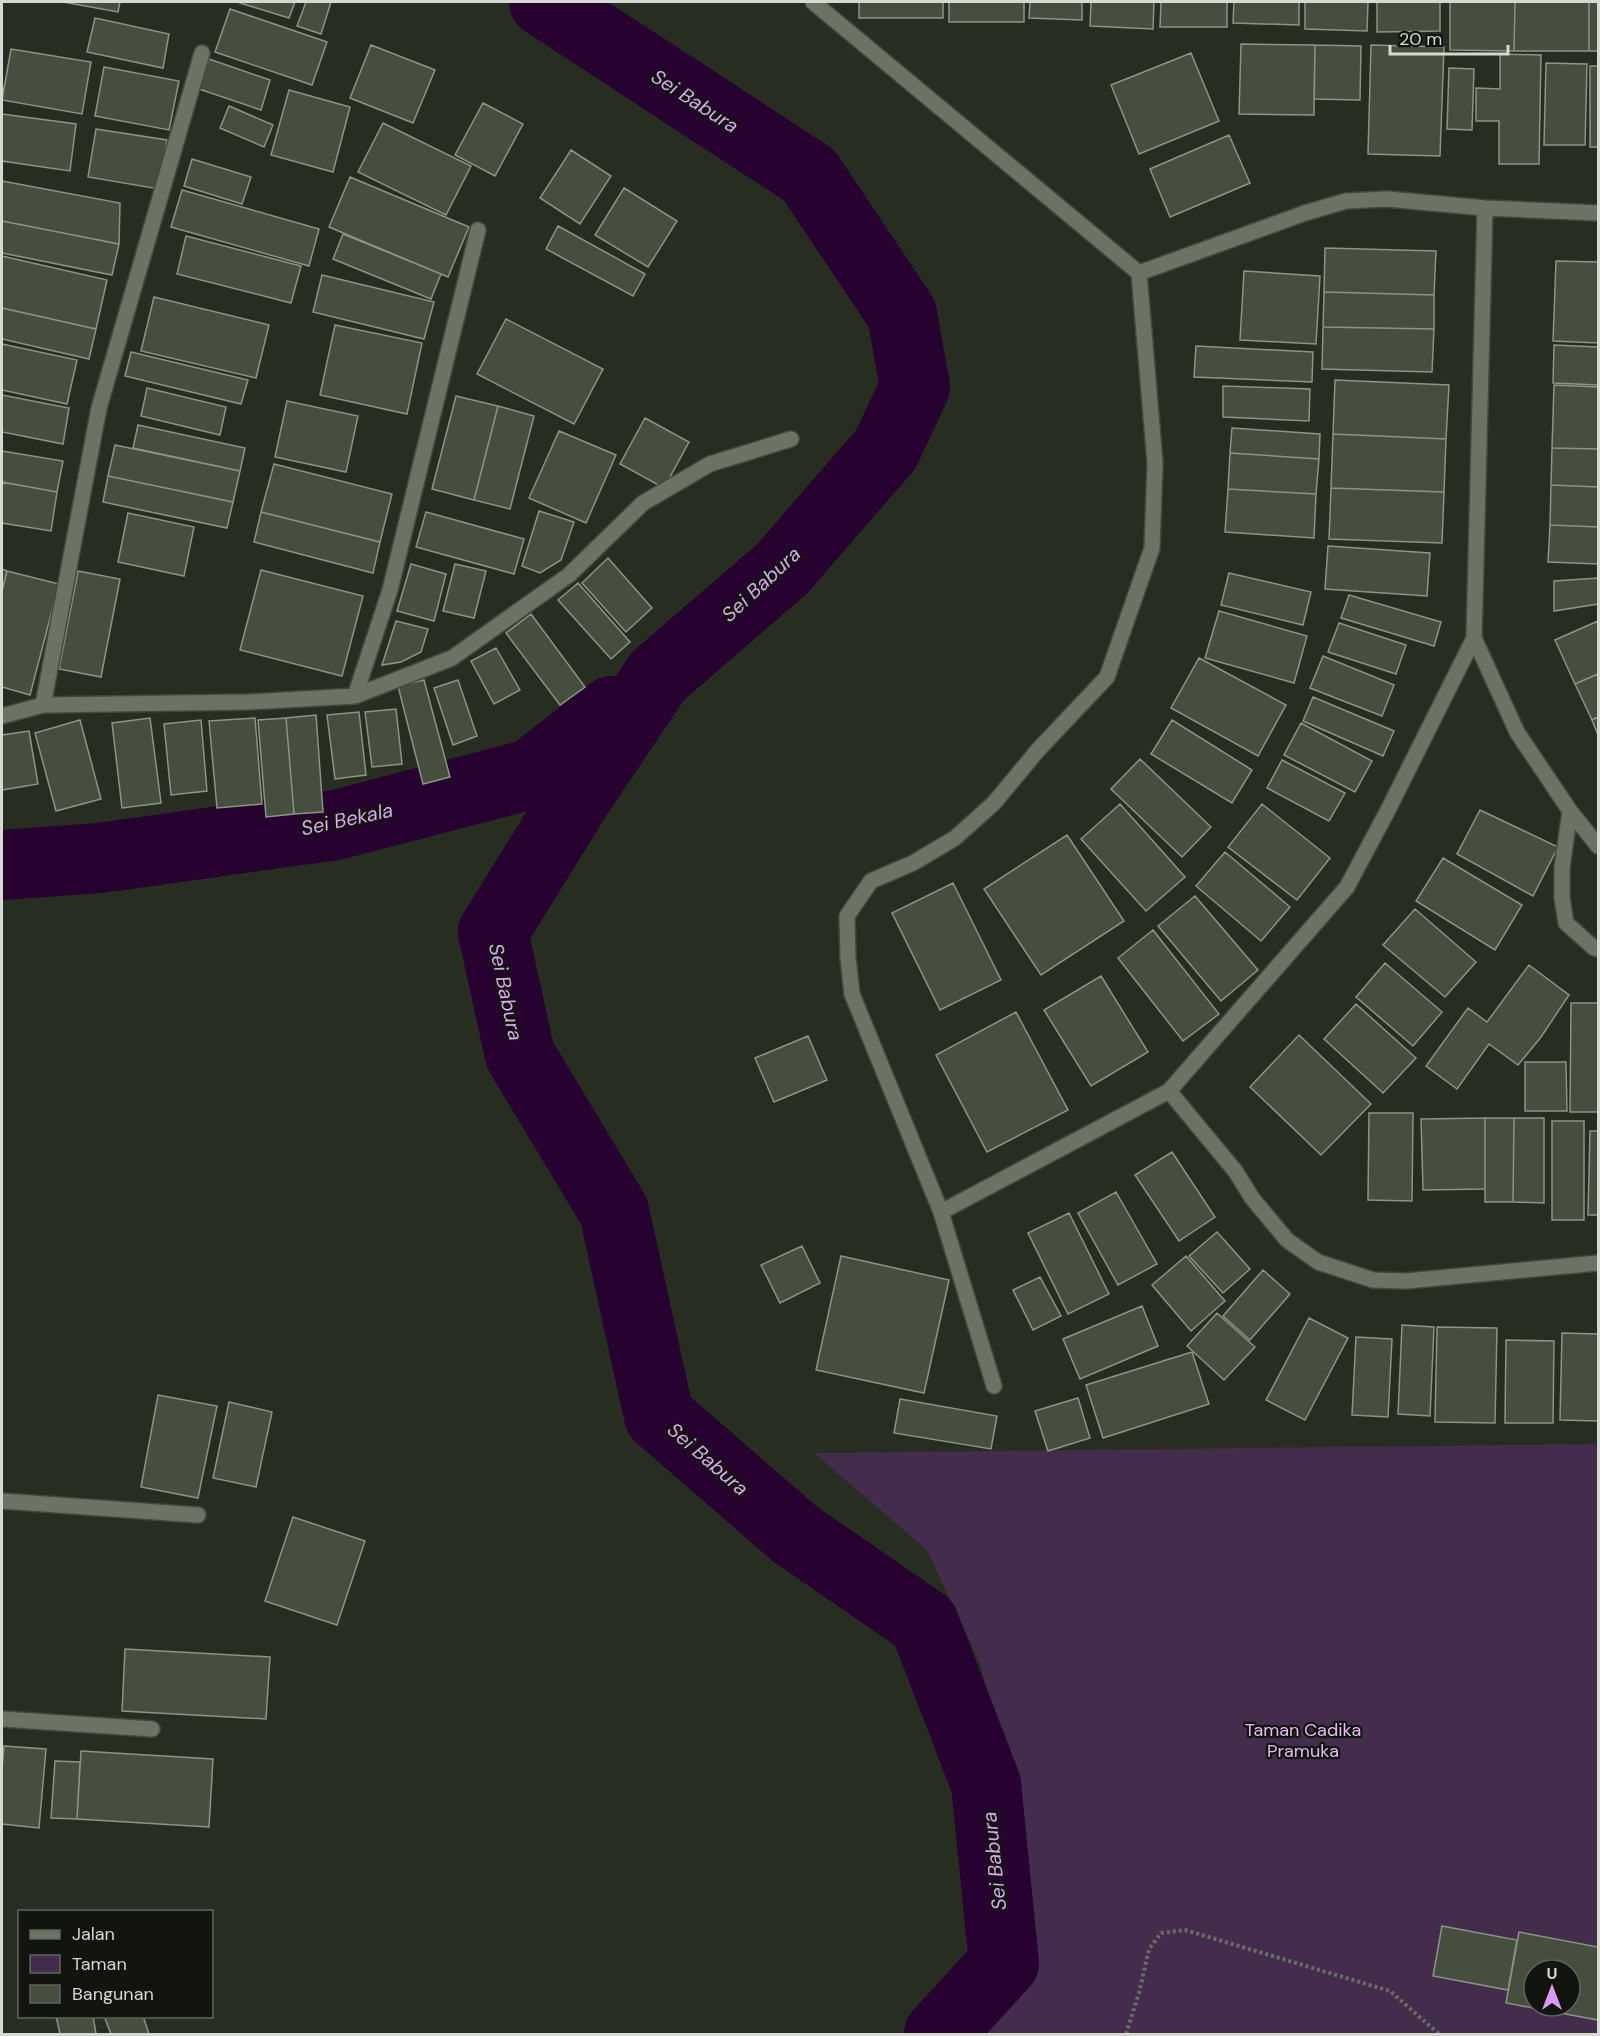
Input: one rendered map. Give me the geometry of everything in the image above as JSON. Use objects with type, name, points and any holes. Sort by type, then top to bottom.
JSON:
[{"type":"street","points":[[813,2],[1139,273],[1155,462],[1152,548],[1107,677],[1038,750],[994,803],[955,838],[913,863],[871,881],[847,916],[852,994],[942,1212],[994,1386]]},
{"type":"street","points":[[43,705],[99,408],[202,53]]},
{"type":"street","points":[[1139,273],[1305,213],[1346,201],[1386,199],[1485,208],[1599,213]]},
{"type":"street","points":[[942,1212],[1169,1091],[1347,887],[1389,810],[1474,638],[1485,208]]},
{"type":"street","points":[[355,696],[390,590],[478,230]]},
{"type":"street","points":[[2,716],[43,705],[224,703],[355,696],[452,658],[568,575],[643,503],[710,464],[791,439]]},
{"type":"street","points":[[1474,638],[1517,732],[1570,812],[1599,846]]},
{"type":"street","points":[[1570,812],[1562,868],[1562,898],[1566,923],[1594,948],[1599,949]]},
{"type":"street","points":[[1169,1091],[1236,1172],[1252,1198],[1287,1240],[1318,1262],[1373,1280],[1406,1281],[1599,1263]]},
{"type":"street","points":[[2,1501],[198,1515]]},
{"type":"street","points":[[2,1719],[152,1729]]},
{"type":"path","points":[[1126,2034],[1139,1993],[1149,1949],[1161,1933],[1185,1930],[1390,1991],[1439,2034]]},
{"type":"green space","name":"Taman Cadika Pramuka","points":[[1598,1444],[1598,2034],[973,2034],[1031,1974],[1011,1775],[979,1661],[927,1550],[814,1453]]},
{"type":"building","points":[[63,2],[120,2],[118,12]]},
{"type":"building","points":[[237,2],[295,2],[289,18]]},
{"type":"building","points":[[306,2],[331,2],[321,34],[297,26]]},
{"type":"building","points":[[859,2],[943,2],[943,18],[859,18]]},
{"type":"building","points":[[949,2],[1024,2],[1024,22],[949,22]]},
{"type":"building","points":[[1030,2],[1082,2],[1082,20],[1029,18]]},
{"type":"building","points":[[1091,2],[1154,2],[1153,29],[1090,26]]},
{"type":"building","points":[[1161,2],[1227,2],[1227,27],[1160,27]]},
{"type":"building","points":[[1234,2],[1299,2],[1299,25],[1233,23]]},
{"type":"building","points":[[1305,2],[1368,2],[1367,31],[1305,29]]},
{"type":"building","points":[[1377,2],[1440,2],[1440,31],[1377,32]]},
{"type":"building","points":[[1450,2],[1515,2],[1514,51],[1450,50]]},
{"type":"building","points":[[1515,2],[1589,2],[1589,51],[1514,51]]},
{"type":"building","points":[[1589,2],[1598,2],[1598,51],[1589,51]]},
{"type":"building","points":[[230,9],[327,42],[312,85],[215,52]]},
{"type":"building","points":[[95,18],[169,34],[163,68],[87,52]]},
{"type":"building","points":[[1241,44],[1315,45],[1314,115],[1239,114]]},
{"type":"building","points":[[371,45],[435,70],[413,123],[350,98]]},
{"type":"building","points":[[1315,45],[1361,46],[1360,100],[1314,99]]},
{"type":"building","points":[[1371,45],[1444,47],[1440,156],[1368,154]]},
{"type":"building","points":[[11,49],[91,62],[82,114],[2,100]]},
{"type":"building","points":[[1191,53],[1219,121],[1139,154],[1111,85]]},
{"type":"building","points":[[1500,54],[1541,55],[1539,164],[1499,164],[1499,121],[1476,121],[1476,88],[1500,89]]},
{"type":"building","points":[[209,59],[270,80],[261,110],[199,89]]},
{"type":"building","points":[[1546,63],[1587,64],[1585,145],[1544,145]]},
{"type":"building","points":[[1590,66],[1598,66],[1598,147],[1590,147]]},
{"type":"building","points":[[104,67],[179,81],[169,130],[95,116]]},
{"type":"building","points":[[1449,68],[1474,69],[1472,130],[1447,129]]},
{"type":"building","points":[[289,90],[350,107],[333,172],[271,155]]},
{"type":"building","points":[[483,103],[523,124],[495,176],[455,155]]},
{"type":"building","points":[[229,106],[273,125],[264,147],[220,128]]},
{"type":"building","points":[[2,114],[76,124],[70,171],[2,161]]},
{"type":"building","points":[[383,123],[471,166],[446,215],[358,172]]},
{"type":"building","points":[[96,129],[167,140],[159,189],[88,177]]},
{"type":"building","points":[[1229,135],[1250,183],[1170,217],[1150,169]]},
{"type":"building","points":[[571,150],[611,176],[580,224],[540,198]]},
{"type":"building","points":[[192,159],[251,177],[242,204],[184,186]]},
{"type":"building","points":[[350,177],[469,227],[448,277],[329,227]]},
{"type":"building","points":[[2,181],[120,203],[119,244],[2,221]]},
{"type":"building","points":[[624,188],[677,221],[648,267],[595,235]]},
{"type":"building","points":[[182,190],[319,229],[309,266],[171,227]]},
{"type":"building","points":[[2,221],[119,244],[112,275],[2,253]]},
{"type":"building","points":[[558,226],[645,274],[633,296],[546,249]]},
{"type":"building","points":[[343,234],[441,274],[431,299],[333,259]]},
{"type":"building","points":[[186,236],[301,266],[291,303],[177,274]]},
{"type":"building","points":[[1325,248],[1436,251],[1434,295],[1324,292]]},
{"type":"building","points":[[2,256],[107,280],[96,329],[2,308]]},
{"type":"building","points":[[1556,261],[1598,262],[1598,343],[1553,341]]},
{"type":"building","points":[[1244,271],[1320,276],[1316,344],[1240,340]]},
{"type":"building","points":[[322,275],[434,302],[424,339],[313,312]]},
{"type":"building","points":[[1324,292],[1434,295],[1434,329],[1323,327]]},
{"type":"building","points":[[154,297],[269,325],[256,378],[141,351]]},
{"type":"building","points":[[2,308],[96,329],[89,359],[2,339]]},
{"type":"building","points":[[506,319],[603,369],[574,424],[477,374]]},
{"type":"building","points":[[335,325],[422,343],[407,414],[320,395]]},
{"type":"building","points":[[1323,327],[1434,329],[1432,372],[1322,369]]},
{"type":"building","points":[[2,344],[77,360],[67,404],[2,390]]},
{"type":"building","points":[[1554,345],[1598,347],[1598,385],[1553,383]]},
{"type":"building","points":[[1196,346],[1313,352],[1312,382],[1194,377]]},
{"type":"building","points":[[131,352],[248,380],[241,404],[125,376]]},
{"type":"building","points":[[1335,380],[1449,385],[1446,439],[1333,434]]},
{"type":"building","points":[[1554,385],[1598,387],[1598,449],[1552,448]]},
{"type":"building","points":[[1223,386],[1310,389],[1309,421],[1223,417]]},
{"type":"building","points":[[147,388],[226,407],[220,435],[141,416]]},
{"type":"building","points":[[2,395],[69,408],[63,444],[2,432]]},
{"type":"building","points":[[456,396],[498,406],[474,500],[432,489]]},
{"type":"building","points":[[287,401],[358,416],[346,472],[275,457]]},
{"type":"building","points":[[498,406],[534,416],[510,509],[474,500]]},
{"type":"building","points":[[645,418],[689,442],[664,488],[620,464]]},
{"type":"building","points":[[138,425],[245,448],[240,471],[133,448]]},
{"type":"building","points":[[1232,428],[1320,434],[1319,459],[1230,453]]},
{"type":"building","points":[[559,431],[616,455],[586,523],[529,498]]},
{"type":"building","points":[[1333,434],[1446,439],[1444,492],[1331,488]]},
{"type":"building","points":[[115,445],[240,471],[233,502],[108,476]]},
{"type":"building","points":[[1552,448],[1598,449],[1598,487],[1551,485]]},
{"type":"building","points":[[2,451],[63,461],[57,492],[2,482]]},
{"type":"building","points":[[1230,453],[1319,459],[1316,494],[1228,489]]},
{"type":"building","points":[[274,464],[392,494],[380,542],[261,512]]},
{"type":"building","points":[[108,476],[233,502],[227,528],[103,502]]},
{"type":"building","points":[[2,482],[57,492],[51,531],[2,523]]},
{"type":"building","points":[[1551,485],[1598,487],[1598,527],[1550,525]]},
{"type":"building","points":[[1331,488],[1444,492],[1442,543],[1329,539]]},
{"type":"building","points":[[1228,489],[1316,494],[1314,538],[1225,532]]},
{"type":"building","points":[[539,511],[574,522],[561,560],[540,573],[522,566]]},
{"type":"building","points":[[261,512],[380,542],[373,573],[254,542]]},
{"type":"building","points":[[426,512],[524,539],[514,574],[416,547]]},
{"type":"building","points":[[128,513],[194,527],[184,576],[118,562]]},
{"type":"building","points":[[1550,525],[1598,527],[1598,564],[1548,562]]},
{"type":"building","points":[[1328,546],[1430,553],[1427,596],[1325,589]]},
{"type":"building","points":[[608,558],[652,608],[626,632],[582,583]]},
{"type":"building","points":[[411,564],[446,574],[434,621],[397,611]]},
{"type":"building","points":[[455,564],[486,571],[474,618],[443,611]]},
{"type":"building","points":[[2,569],[7,571],[2,591]]},
{"type":"building","points":[[261,570],[363,596],[342,676],[240,650]]},
{"type":"building","points":[[7,571],[59,584],[30,695],[2,687],[2,591]]},
{"type":"building","points":[[78,571],[120,579],[101,677],[59,669]]},
{"type":"building","points":[[1229,573],[1311,592],[1303,625],[1221,605]]},
{"type":"building","points":[[1598,578],[1598,604],[1554,611],[1554,581]]},
{"type":"building","points":[[578,583],[630,642],[611,659],[558,600]]},
{"type":"building","points":[[1349,595],[1441,622],[1434,646],[1341,618]]},
{"type":"building","points":[[1219,611],[1307,636],[1294,683],[1205,658]]},
{"type":"building","points":[[531,614],[585,687],[560,705],[506,633]]},
{"type":"building","points":[[396,621],[428,629],[421,652],[401,662],[382,665]]},
{"type":"building","points":[[1598,621],[1598,674],[1575,684],[1555,640]]},
{"type":"building","points":[[1339,623],[1406,645],[1396,674],[1328,652]]},
{"type":"building","points":[[496,648],[520,690],[494,704],[471,661]]},
{"type":"building","points":[[1323,656],[1394,685],[1382,716],[1310,688]]},
{"type":"building","points":[[1199,658],[1286,705],[1258,756],[1171,708]]},
{"type":"building","points":[[1598,674],[1598,717],[1592,720],[1575,684]]},
{"type":"building","points":[[424,680],[450,777],[423,784],[398,686]]},
{"type":"building","points":[[458,680],[477,736],[453,745],[434,688]]},
{"type":"building","points":[[1313,697],[1394,731],[1383,756],[1303,721]]},
{"type":"building","points":[[396,709],[402,764],[372,767],[365,712]]},
{"type":"building","points":[[359,712],[366,775],[335,779],[327,715]]},
{"type":"building","points":[[316,715],[323,812],[294,814],[286,718]]},
{"type":"building","points":[[1598,717],[1598,735],[1592,720]]},
{"type":"building","points":[[150,718],[161,803],[122,808],[112,723]]},
{"type":"building","points":[[255,718],[262,804],[217,808],[209,721]]},
{"type":"building","points":[[286,718],[294,814],[266,817],[258,720]]},
{"type":"building","points":[[80,720],[101,799],[56,811],[35,733]]},
{"type":"building","points":[[201,720],[207,791],[171,795],[164,724]]},
{"type":"building","points":[[1172,720],[1252,770],[1232,803],[1151,754]]},
{"type":"building","points":[[1301,723],[1372,761],[1355,792],[1284,755]]},
{"type":"building","points":[[29,731],[38,784],[2,790],[2,735]]},
{"type":"building","points":[[1140,759],[1211,827],[1182,857],[1111,789]]},
{"type":"building","points":[[1282,760],[1345,793],[1329,821],[1267,788]]},
{"type":"building","points":[[1120,804],[1185,877],[1146,911],[1081,839]]},
{"type":"building","points":[[1262,804],[1330,858],[1297,900],[1228,847]]},
{"type":"building","points":[[1480,810],[1558,847],[1533,896],[1457,854]]},
{"type":"building","points":[[1067,835],[1124,921],[1041,975],[984,889]]},
{"type":"building","points":[[1225,852],[1290,907],[1261,941],[1196,886]]},
{"type":"building","points":[[1443,858],[1522,905],[1495,950],[1416,901]]},
{"type":"building","points":[[953,883],[1001,980],[940,1010],[892,913]]},
{"type":"building","points":[[1195,896],[1258,970],[1221,1001],[1158,926]]},
{"type":"building","points":[[1415,909],[1476,962],[1445,997],[1383,945]]},
{"type":"building","points":[[1153,930],[1219,1014],[1183,1041],[1118,958]]},
{"type":"building","points":[[1385,963],[1442,1012],[1413,1046],[1356,997]]},
{"type":"building","points":[[1529,965],[1569,995],[1541,1037],[1518,1065],[1489,1044],[1457,1089],[1426,1066],[1468,1008],[1487,1022]]},
{"type":"building","points":[[1101,976],[1148,1052],[1091,1086],[1044,1010]]},
{"type":"building","points":[[1571,1003],[1598,1003],[1598,1112],[1570,1112]]},
{"type":"building","points":[[1356,1004],[1416,1058],[1383,1093],[1324,1039]]},
{"type":"building","points":[[1016,1012],[1068,1110],[987,1152],[936,1055]]},
{"type":"building","points":[[1299,1035],[1371,1104],[1321,1155],[1250,1087]]},
{"type":"building","points":[[808,1036],[827,1080],[774,1102],[755,1058]]},
{"type":"building","points":[[1525,1062],[1566,1062],[1567,1111],[1525,1111]]},
{"type":"building","points":[[1369,1113],[1413,1113],[1412,1201],[1368,1200]]},
{"type":"building","points":[[1485,1118],[1485,1189],[1423,1190],[1421,1119]]},
{"type":"building","points":[[1485,1118],[1514,1118],[1513,1202],[1485,1202]]},
{"type":"building","points":[[1514,1118],[1544,1118],[1544,1203],[1513,1202]]},
{"type":"building","points":[[1552,1121],[1584,1121],[1584,1220],[1552,1220]]},
{"type":"building","points":[[1590,1131],[1598,1131],[1598,1215],[1588,1215]]},
{"type":"building","points":[[1172,1152],[1215,1217],[1179,1241],[1135,1175]]},
{"type":"building","points":[[1116,1192],[1157,1264],[1118,1285],[1078,1213]]},
{"type":"building","points":[[1069,1213],[1109,1294],[1068,1314],[1028,1233]]},
{"type":"building","points":[[1217,1232],[1250,1269],[1223,1293],[1189,1256]]},
{"type":"building","points":[[802,1246],[820,1283],[780,1303],[761,1265]]},
{"type":"building","points":[[841,1256],[949,1280],[924,1393],[816,1370]]},
{"type":"building","points":[[1186,1256],[1225,1301],[1191,1331],[1152,1285]]},
{"type":"building","points":[[1263,1270],[1290,1294],[1250,1340],[1223,1316]]},
{"type":"building","points":[[1040,1277],[1061,1316],[1033,1330],[1013,1290]]},
{"type":"building","points":[[1142,1306],[1158,1346],[1080,1379],[1063,1339]]},
{"type":"building","points":[[1217,1313],[1255,1347],[1224,1380],[1187,1346]]},
{"type":"building","points":[[1309,1318],[1348,1338],[1305,1420],[1266,1400]]},
{"type":"building","points":[[1402,1325],[1434,1327],[1430,1416],[1398,1414]]},
{"type":"building","points":[[1437,1327],[1497,1328],[1495,1423],[1435,1422]]},
{"type":"building","points":[[1562,1333],[1598,1334],[1598,1421],[1560,1420]]},
{"type":"building","points":[[1356,1337],[1392,1339],[1388,1417],[1352,1415]]},
{"type":"building","points":[[1506,1340],[1554,1341],[1553,1423],[1505,1423]]},
{"type":"building","points":[[1192,1352],[1209,1404],[1103,1438],[1086,1385]]},
{"type":"building","points":[[158,1395],[217,1406],[198,1498],[141,1487]]},
{"type":"building","points":[[1078,1398],[1090,1438],[1048,1451],[1035,1411]]},
{"type":"building","points":[[900,1399],[997,1416],[991,1449],[894,1433]]},
{"type":"building","points":[[229,1402],[272,1412],[256,1487],[213,1478]]},
{"type":"building","points":[[293,1517],[365,1541],[337,1625],[265,1601]]},
{"type":"building","points":[[125,1649],[270,1657],[266,1719],[122,1711]]},
{"type":"building","points":[[4,1746],[46,1749],[39,1828],[2,1824]]},
{"type":"building","points":[[81,1751],[213,1759],[209,1827],[77,1819]]},
{"type":"building","points":[[55,1761],[80,1762],[77,1819],[51,1818]]},
{"type":"building","points":[[1442,1926],[1517,1940],[1508,1990],[1433,1976]]},
{"type":"building","points":[[1519,1932],[1598,1947],[1598,2020],[1582,2017],[1582,1958],[1522,1958],[1522,2006],[1506,2003]]},
{"type":"building","points":[[56,2018],[93,2018],[96,2034],[60,2034]]},
{"type":"building","points":[[105,2018],[144,2018],[149,2034],[111,2034]]},
{"type":"waterway","name":"Sei Babura","points":[[544,2],[809,175],[902,314],[915,387],[886,449],[782,569],[658,676],[578,795],[493,932],[520,1055],[614,1211],[659,1416],[795,1534],[924,1623],[986,1784],[1004,1963],[939,2034]]},
{"type":"waterway","name":"Sei Bekala","points":[[2,865],[99,858],[336,825],[531,774],[612,711]]}]
